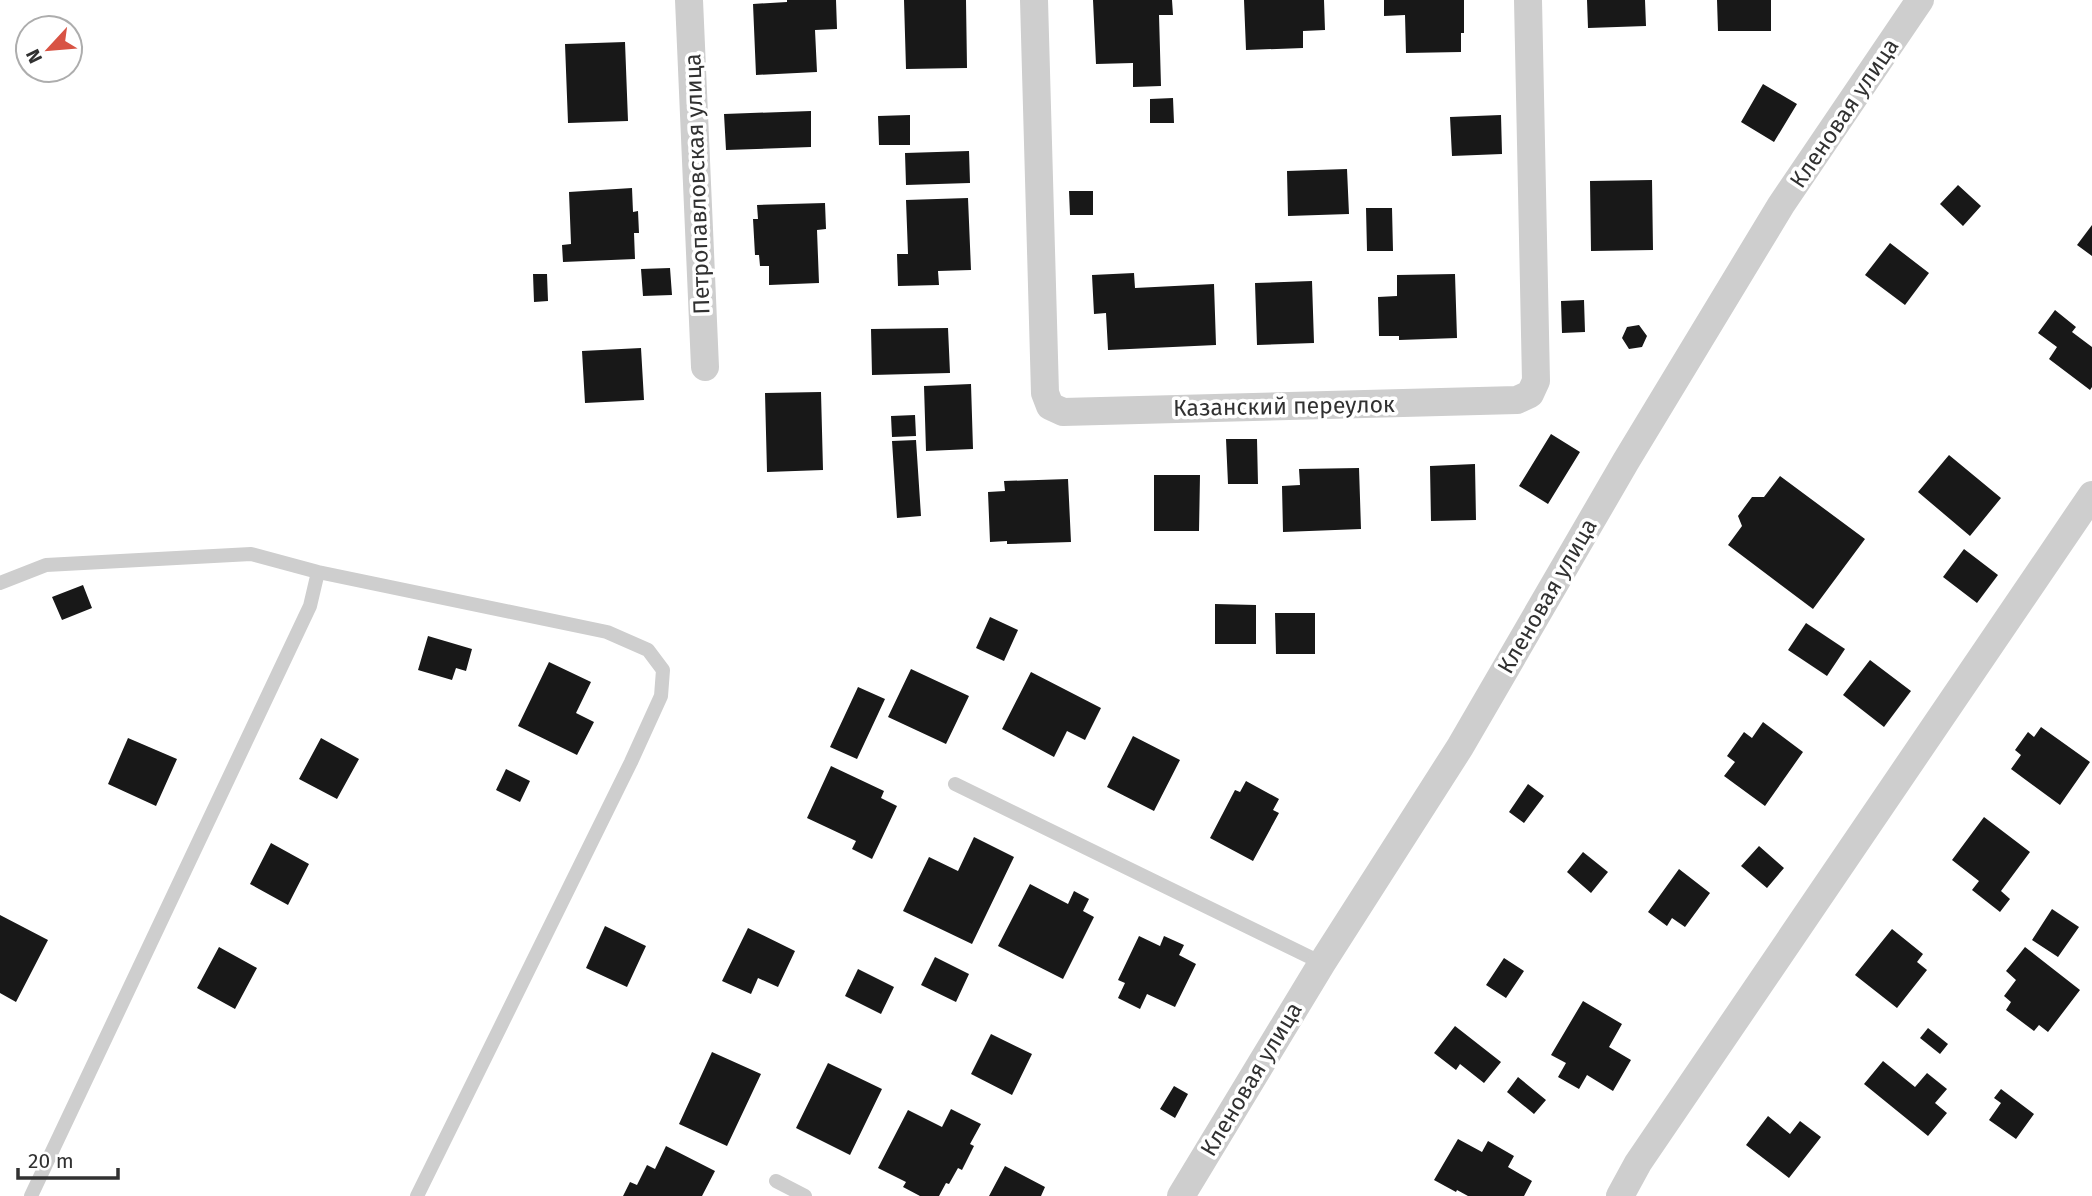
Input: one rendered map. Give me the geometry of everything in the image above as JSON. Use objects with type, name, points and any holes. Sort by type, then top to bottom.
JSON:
[{"type":"street","name":"Петропавловская улица","points":[[689,0],[705,367]]},
{"type":"street","name":"Казанский переулок","points":[[1034,0],[1045,393],[1050,406],[1063,412],[1517,400],[1530,394],[1536,381],[1528,0]]},
{"type":"street","name":"Кленовая улица","points":[[1181,1196],[1322,963],[1460,747],[1626,461],[1773,217],[1920,0]]},
{"type":"street","points":[[1620,1196],[1646,1152],[2092,495]]},
{"type":"lane","points":[[0,583],[46,565],[251,554],[318,572],[607,632],[648,650],[663,670],[661,696],[636,751],[417,1196]]},
{"type":"lane","points":[[31,1196],[310,606],[318,572]]},
{"type":"lane","points":[[956,783],[1322,963]]},
{"type":"lane","points":[[776,1181],[805,1196]]},
{"type":"building","points":[[787,0],[836,0],[837,29],[815,30],[817,72],[756,75],[753,4]]},
{"type":"building","points":[[904,0],[966,0],[967,68],[906,69]]},
{"type":"building","points":[[1093,0],[1172,0],[1173,15],[1159,15],[1161,86],[1133,87],[1133,63],[1096,64]]},
{"type":"building","points":[[1244,0],[1324,0],[1325,30],[1303,31],[1303,48],[1246,50]]},
{"type":"building","points":[[1384,0],[1464,0],[1461,52],[1406,53],[1405,15],[1384,16]]},
{"type":"building","points":[[1587,0],[1645,0],[1646,26],[1588,28]]},
{"type":"building","points":[[1717,0],[1771,0],[1771,31],[1718,31]]},
{"type":"building","points":[[625,42],[628,121],[568,123],[565,44]]},
{"type":"building","points":[[1763,84],[1797,104],[1774,142],[1741,122]]},
{"type":"building","points":[[1173,98],[1174,123],[1150,123],[1150,99]]},
{"type":"building","points":[[811,111],[811,147],[726,150],[724,114]]},
{"type":"building","points":[[910,115],[910,145],[879,145],[878,116]]},
{"type":"building","points":[[1501,115],[1502,154],[1452,156],[1450,117]]},
{"type":"building","points":[[969,151],[970,183],[906,185],[905,153]]},
{"type":"building","points":[[1347,169],[1349,214],[1288,216],[1287,171]]},
{"type":"building","points":[[1652,180],[1653,250],[1591,251],[1590,181]]},
{"type":"building","points":[[1958,185],[1981,206],[1963,226],[1940,204]]},
{"type":"building","points":[[632,188],[633,212],[638,211],[639,233],[634,233],[635,259],[563,262],[562,245],[571,244],[569,192]]},
{"type":"building","points":[[1069,191],[1093,191],[1093,215],[1070,215]]},
{"type":"building","points":[[968,198],[971,270],[938,271],[939,285],[898,286],[897,254],[908,254],[906,200]]},
{"type":"building","points":[[825,203],[826,229],[817,230],[819,283],[769,285],[769,266],[760,266],[759,255],[755,255],[753,219],[758,219],[757,205]]},
{"type":"building","points":[[1366,208],[1392,208],[1393,251],[1367,251]]},
{"type":"building","points":[[2092,225],[2092,256],[2077,245]]},
{"type":"building","points":[[1890,243],[1929,273],[1905,305],[1865,275]]},
{"type":"building","points":[[670,268],[672,295],[643,296],[641,269]]},
{"type":"building","points":[[1134,273],[1135,288],[1214,284],[1216,345],[1108,350],[1106,313],[1094,314],[1092,275]]},
{"type":"building","points":[[533,274],[547,274],[548,301],[534,302]]},
{"type":"building","points":[[1455,274],[1457,338],[1399,340],[1399,336],[1379,336],[1378,297],[1397,296],[1397,275]]},
{"type":"building","points":[[1312,281],[1314,343],[1257,345],[1255,283]]},
{"type":"building","points":[[1584,300],[1585,332],[1562,333],[1561,301]]},
{"type":"building","points":[[2055,310],[2076,327],[2072,332],[2092,347],[2090,390],[2049,359],[2057,347],[2038,333]]},
{"type":"building","points":[[1639,325],[1647,336],[1642,347],[1629,349],[1622,338],[1627,327]]},
{"type":"building","points":[[948,328],[950,373],[872,375],[871,329]]},
{"type":"building","points":[[641,348],[644,400],[585,403],[582,351]]},
{"type":"building","points":[[971,384],[973,449],[926,451],[924,386]]},
{"type":"building","points":[[821,392],[823,470],[767,472],[765,393]]},
{"type":"building","points":[[915,415],[916,436],[892,437],[891,416]]},
{"type":"building","points":[[1551,434],[1580,452],[1548,504],[1519,486]]},
{"type":"building","points":[[1226,439],[1257,439],[1258,484],[1228,484]]},
{"type":"building","points":[[916,440],[921,516],[897,518],[892,441]]},
{"type":"building","points":[[1949,455],[2001,498],[1970,536],[1918,492]]},
{"type":"building","points":[[1475,464],[1476,520],[1431,521],[1430,466]]},
{"type":"building","points":[[1359,468],[1361,529],[1283,532],[1282,486],[1300,485],[1299,469]]},
{"type":"building","points":[[1154,475],[1200,475],[1199,531],[1154,531]]},
{"type":"building","points":[[1780,476],[1865,539],[1813,609],[1728,545],[1742,526],[1738,516],[1752,497],[1764,497]]},
{"type":"building","points":[[1068,479],[1071,542],[990,542],[988,492],[1005,491],[1004,481]]},
{"type":"building","points":[[1964,549],[1998,575],[1977,603],[1943,577]]},
{"type":"building","points":[[83,585],[92,608],[62,620],[52,597]]},
{"type":"building","points":[[1215,604],[1256,605],[1256,644],[1215,644]]},
{"type":"building","points":[[1275,613],[1315,613],[1315,654],[1276,654]]},
{"type":"building","points":[[990,617],[1018,630],[1004,661],[976,648]]},
{"type":"building","points":[[1806,623],[1845,649],[1827,676],[1788,650]]},
{"type":"building","points":[[428,636],[472,649],[466,671],[456,668],[452,680],[418,670]]},
{"type":"building","points":[[1870,660],[1911,691],[1884,727],[1843,695]]},
{"type":"building","points":[[549,662],[591,682],[576,713],[594,722],[577,755],[518,726]]},
{"type":"building","points":[[911,669],[969,696],[946,744],[888,717]]},
{"type":"building","points":[[1031,672],[1101,708],[1085,740],[1067,731],[1054,757],[1002,729]]},
{"type":"building","points":[[858,687],[885,699],[857,759],[830,747]]},
{"type":"building","points":[[1763,722],[1803,752],[1765,806],[1724,776],[1735,762],[1727,756],[1744,732],[1752,738]]},
{"type":"building","points":[[2041,727],[2090,762],[2060,805],[2011,769],[2021,755],[2015,750],[2028,732],[2034,737]]},
{"type":"building","points":[[1133,736],[1180,760],[1154,811],[1107,787]]},
{"type":"building","points":[[128,738],[177,759],[156,806],[108,784]]},
{"type":"building","points":[[321,738],[359,759],[337,799],[299,779]]},
{"type":"building","points":[[831,766],[884,791],[881,798],[897,806],[872,859],[852,849],[856,841],[807,818]]},
{"type":"building","points":[[506,769],[530,781],[520,802],[496,790]]},
{"type":"building","points":[[1246,781],[1279,799],[1273,810],[1279,813],[1253,861],[1210,838],[1235,790],[1240,792]]},
{"type":"building","points":[[1528,784],[1544,796],[1524,823],[1509,812]]},
{"type":"building","points":[[1984,817],[2030,852],[2001,891],[2010,899],[2000,912],[1972,890],[1979,881],[1952,860]]},
{"type":"building","points":[[974,837],[1014,857],[972,944],[903,911],[929,857],[958,871]]},
{"type":"building","points":[[271,843],[309,864],[288,905],[250,884]]},
{"type":"building","points":[[1759,846],[1784,868],[1767,888],[1741,866]]},
{"type":"building","points":[[1583,852],[1608,872],[1591,893],[1567,872]]},
{"type":"building","points":[[1679,869],[1710,893],[1685,927],[1672,918],[1667,926],[1648,912]]},
{"type":"building","points":[[1030,884],[1068,904],[1074,891],[1089,899],[1083,911],[1094,917],[1063,979],[998,946]]},
{"type":"building","points":[[2052,909],[2079,927],[2058,957],[2032,940]]},
{"type":"building","points":[[0,915],[48,940],[16,1002],[0,993]]},
{"type":"building","points":[[605,926],[646,946],[627,987],[586,968]]},
{"type":"building","points":[[748,928],[795,951],[778,987],[758,978],[751,994],[722,981]]},
{"type":"building","points":[[1892,929],[1923,954],[1917,962],[1927,970],[1897,1008],[1855,975]]},
{"type":"building","points":[[1139,936],[1160,946],[1164,936],[1184,945],[1179,955],[1196,964],[1175,1007],[1147,994],[1140,1009],[1118,998],[1125,983],[1118,980]]},
{"type":"building","points":[[219,947],[257,968],[235,1009],[197,988]]},
{"type":"building","points":[[2025,947],[2080,990],[2048,1032],[2039,1025],[2034,1031],[2006,1010],[2011,1002],[2004,996],[2016,980],[2006,971]]},
{"type":"building","points":[[935,957],[969,974],[956,1002],[921,985]]},
{"type":"building","points":[[1504,958],[1524,971],[1506,998],[1486,985]]},
{"type":"building","points":[[858,969],[894,987],[881,1014],[845,996]]},
{"type":"building","points":[[1583,1001],[1622,1024],[1609,1047],[1631,1060],[1613,1091],[1587,1075],[1579,1089],[1558,1077],[1566,1063],[1551,1055]]},
{"type":"building","points":[[1455,1026],[1501,1062],[1484,1083],[1460,1064],[1456,1070],[1434,1053]]},
{"type":"building","points":[[1928,1028],[1948,1044],[1940,1054],[1920,1038]]},
{"type":"building","points":[[991,1034],[1032,1054],[1012,1095],[971,1074]]},
{"type":"building","points":[[712,1052],[761,1074],[727,1146],[679,1124]]},
{"type":"building","points":[[1883,1061],[1915,1087],[1927,1073],[1947,1089],[1935,1103],[1947,1113],[1928,1136],[1864,1084]]},
{"type":"building","points":[[828,1063],[882,1089],[850,1155],[796,1128]]},
{"type":"building","points":[[1518,1077],[1546,1100],[1534,1114],[1507,1092]]},
{"type":"building","points":[[1174,1086],[1188,1094],[1175,1118],[1160,1109]]},
{"type":"building","points":[[2001,1089],[2034,1114],[2016,1139],[1989,1120],[2001,1103],[1994,1098]]},
{"type":"building","points":[[951,1109],[981,1124],[970,1144],[974,1146],[962,1170],[958,1168],[939,1196],[920,1196],[903,1187],[906,1182],[878,1168],[908,1110],[942,1127]]},
{"type":"building","points":[[1768,1116],[1790,1134],[1800,1121],[1821,1137],[1789,1178],[1746,1145]]},
{"type":"building","points":[[1458,1139],[1482,1152],[1488,1141],[1514,1156],[1508,1167],[1532,1181],[1524,1196],[1468,1196],[1434,1180]]},
{"type":"building","points":[[666,1146],[715,1171],[702,1196],[623,1196],[630,1182],[637,1185],[647,1165],[655,1169]]},
{"type":"building","points":[[1005,1166],[1045,1187],[1041,1196],[989,1196]]}]
